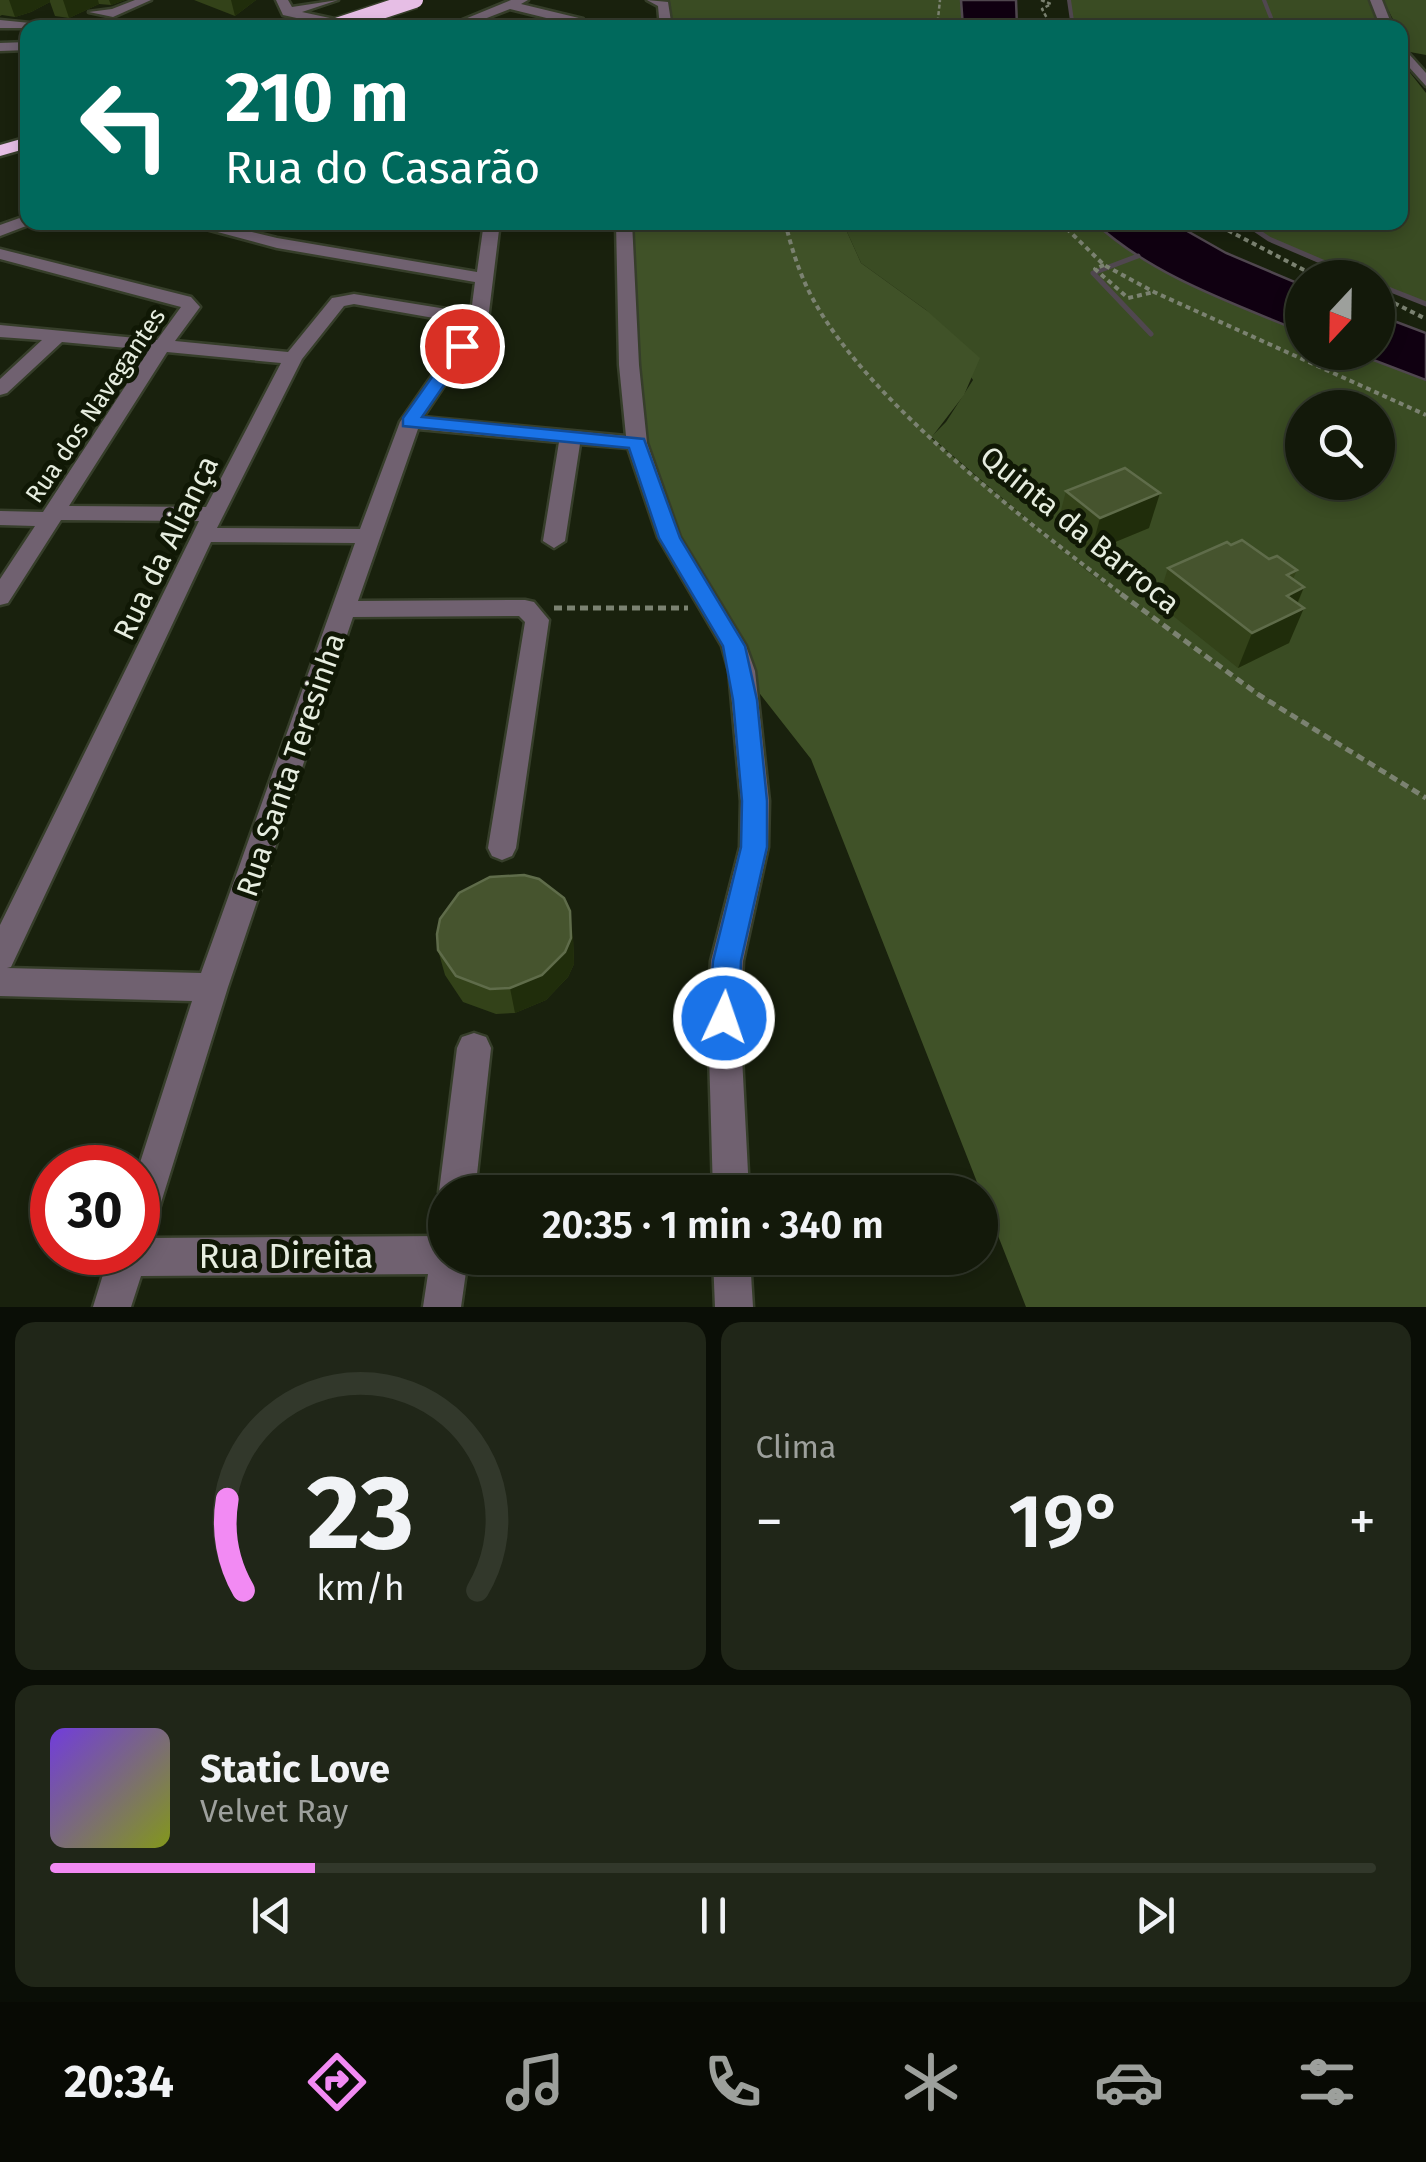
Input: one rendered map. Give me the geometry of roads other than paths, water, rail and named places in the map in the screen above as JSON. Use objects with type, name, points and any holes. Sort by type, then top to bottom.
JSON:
[{"type":"highway","points":[[359,20],[420,3]]},
{"type":"highway","points":[[379,20],[420,3]]},
{"type":"street","points":[[95,12],[113,13],[145,0]]},
{"type":"street","points":[[175,0],[190,0]]},
{"type":"street","points":[[285,6],[332,0]]},
{"type":"street","points":[[653,0],[664,4],[665,20]]},
{"type":"street","points":[[470,20],[516,2],[536,19],[550,20]]},
{"type":"street","points":[[285,6],[315,20]]},
{"type":"street","points":[[1408,58],[1426,82]]},
{"type":"street","points":[[227,230],[407,267],[482,278]]},
{"type":"street","points":[[479,320],[491,230]]},
{"type":"street","points":[[624,230],[629,365],[637,443],[670,538],[734,646],[742,672],[755,801],[754,847],[727,961],[724,1018],[730,1175]]},
{"type":"street","name":"Rua dos Navegantes","points":[[0,254],[185,301],[190,307],[0,597]]},
{"type":"street","name":"Rua da Aliança","points":[[0,957],[208,524],[293,358],[338,302],[354,299],[479,320]]},
{"type":"street","name":"Rua Santa Teresinha","points":[[160,1155],[212,987],[410,422],[479,320]]},
{"type":"street","points":[[0,331],[293,358]]},
{"type":"street","points":[[0,389],[57,336]]},
{"type":"street","points":[[410,422],[637,443]]},
{"type":"street","points":[[554,541],[570,439]]},
{"type":"street","points":[[0,518],[51,516],[368,536]]},
{"type":"street","points":[[346,608],[525,608],[537,620],[502,848]]},
{"type":"street","points":[[0,982],[212,987]]},
{"type":"street","points":[[459,1175],[474,1048]]},
{"type":"street","name":"Rua Direita","points":[[160,1246],[428,1255]]},
{"type":"street","name":"Rua Santa Teresinha","points":[[112,1307],[122,1275]]},
{"type":"street","points":[[442,1307],[445,1275]]},
{"type":"street","points":[[733,1275],[734,1307]]},
{"type":"waterway","points":[[1069,0],[1072,20]]},
{"type":"waterway","points":[[1264,0],[1272,20]]},
{"type":"waterway","points":[[1256,230],[1318,260]]},
{"type":"waterway","points":[[1138,256],[1093,273],[1151,334]]},
{"type":"waterway","points":[[1395,292],[1426,304]]}]
